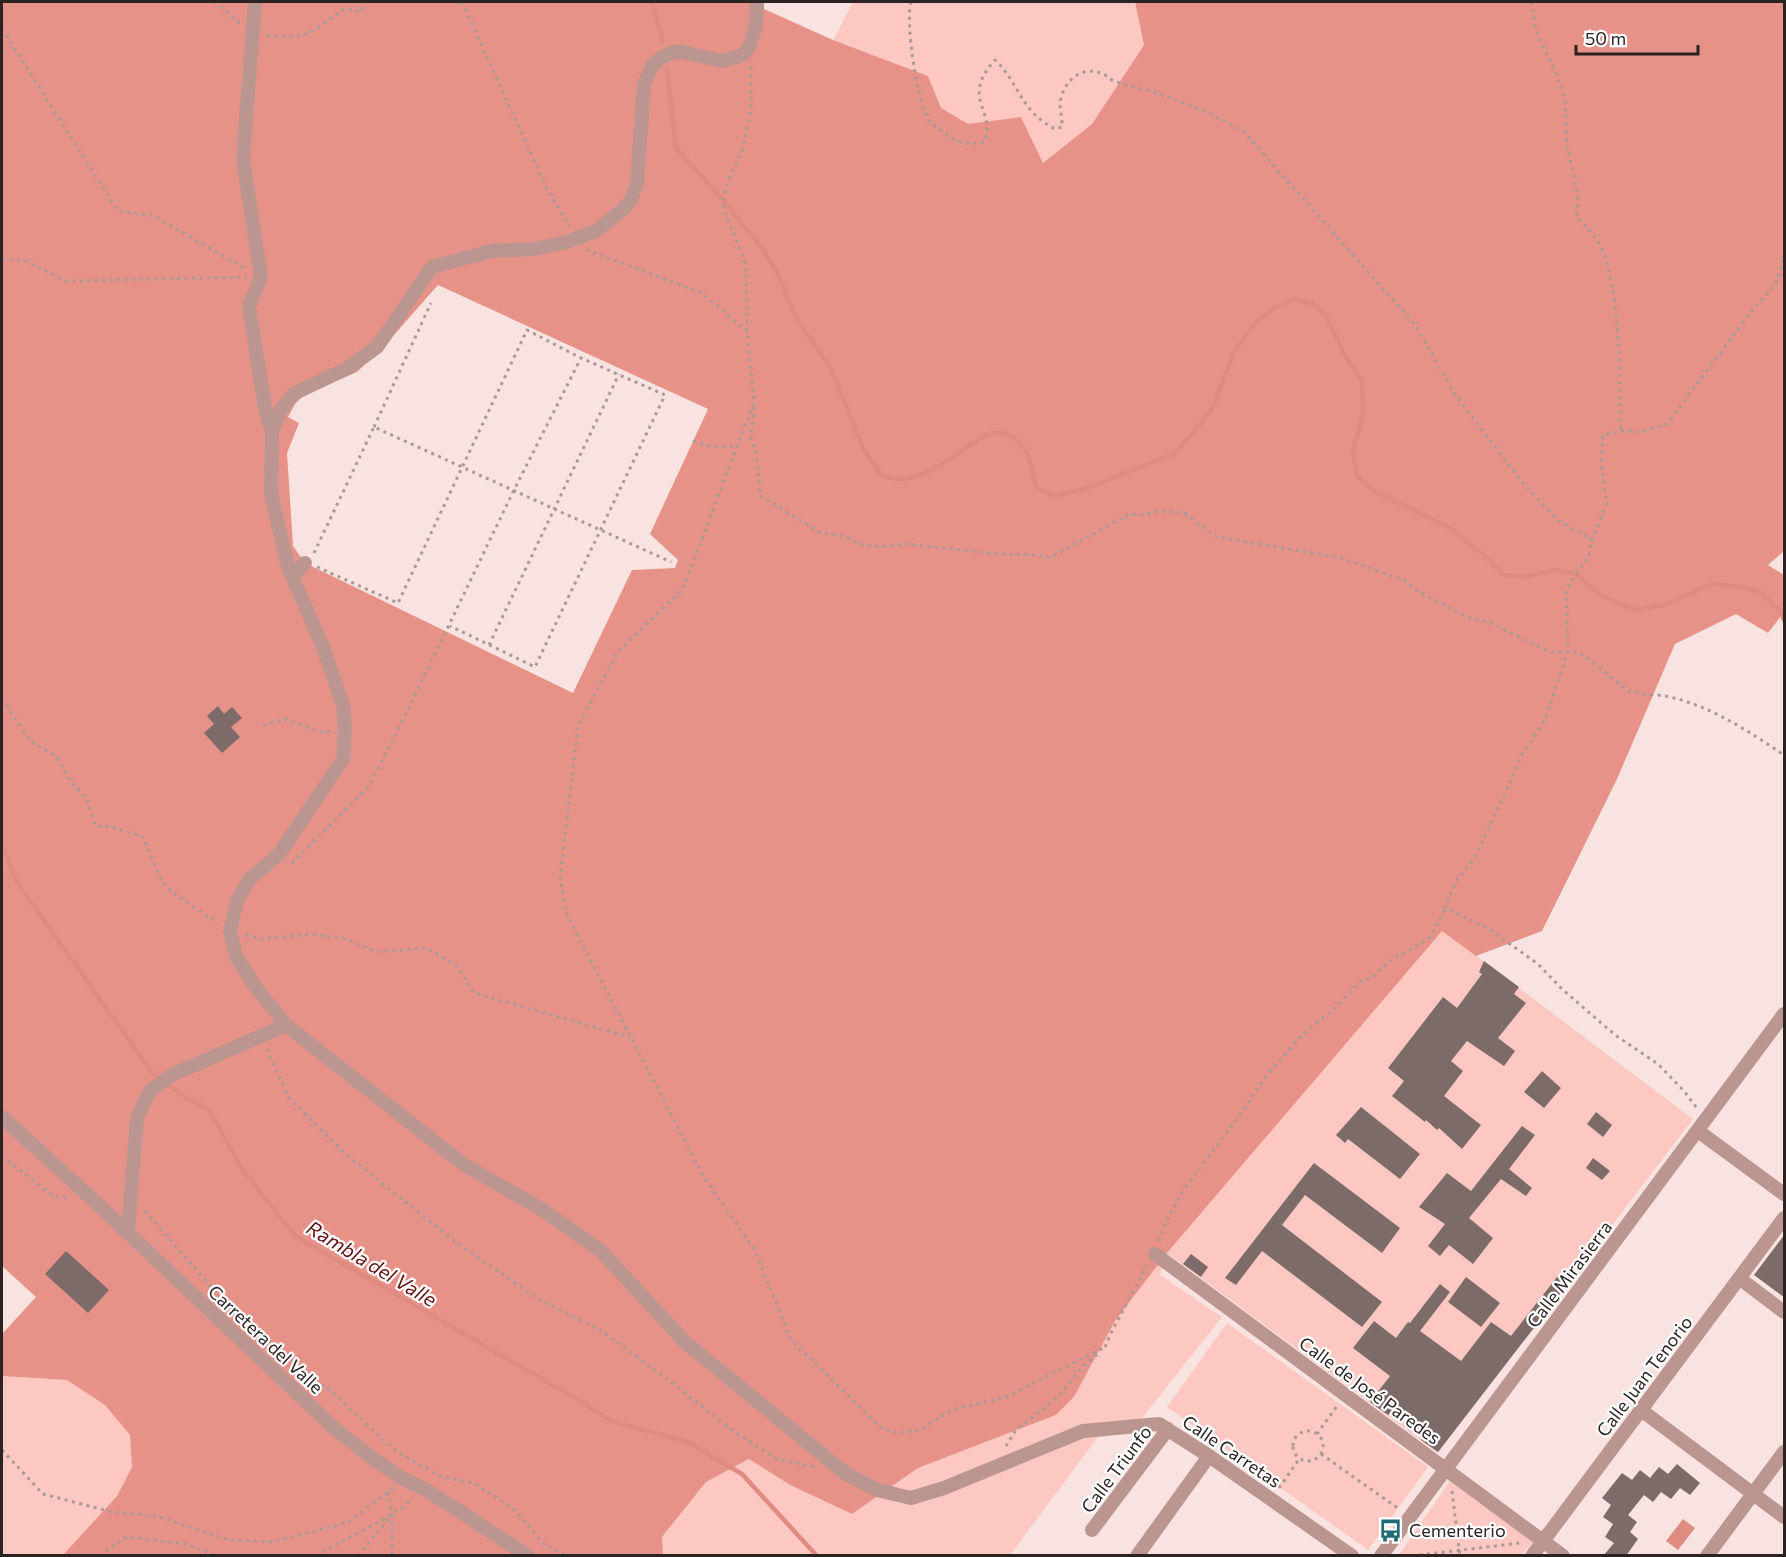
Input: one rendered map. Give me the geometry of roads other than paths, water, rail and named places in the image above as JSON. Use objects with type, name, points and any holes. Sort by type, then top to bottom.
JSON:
[{"type":"street","points":[[255,2],[243,159],[261,277],[249,306],[265,408],[272,432],[271,493],[292,576],[308,561]]},
{"type":"street","points":[[272,432],[280,411],[293,394],[348,368],[376,347],[432,267],[491,251],[532,249],[571,241],[596,231],[621,211],[631,200],[637,183],[644,84],[652,66],[662,57],[674,52],[723,62],[743,55],[750,46],[756,24],[757,2]]},
{"type":"street","name":"Calle Carretas","points":[[292,576],[323,647],[343,705],[345,730],[343,759],[279,854],[249,880],[237,901],[231,931],[236,956],[254,984],[286,1025],[463,1164],[543,1210],[602,1251],[685,1342],[846,1474],[877,1490],[911,1498],[944,1488],[1083,1431],[1159,1424],[1209,1456],[1352,1556]]},
{"type":"street","name":"Calle Mirasierra","points":[[1381,1556],[1785,1014]]},
{"type":"street","points":[[128,1232],[137,1118],[150,1091],[172,1075],[286,1025]]},
{"type":"street","name":"Carretera del Valle","points":[[2,1118],[128,1232],[334,1428],[403,1479],[425,1489],[528,1556]]},
{"type":"street","points":[[1702,1125],[1785,1194]]},
{"type":"street","name":"Calle Juan Tenorio","points":[[1532,1556],[1785,1218]]},
{"type":"street","name":"Calle de José Paredes","points":[[1155,1254],[1563,1556]]},
{"type":"street","points":[[1739,1278],[1785,1312]]},
{"type":"street","points":[[1641,1410],[1785,1517]]},
{"type":"street","name":"Calle Triunfo","points":[[1092,1530],[1168,1429]]},
{"type":"street","points":[[1707,1556],[1785,1452]]},
{"type":"street","points":[[1137,1556],[1209,1456]]},
{"type":"waterway","points":[[652,2],[663,42]]},
{"type":"waterway","points":[[667,69],[676,148],[723,200],[761,247],[777,272],[796,318],[831,369],[863,448],[881,475],[899,479],[923,473],[946,462],[975,441],[994,433],[1004,433],[1014,438],[1024,448],[1037,488],[1055,496],[1084,489],[1174,454],[1212,409],[1234,352],[1254,324],[1274,308],[1294,299],[1313,304],[1326,316],[1345,356],[1362,381],[1363,415],[1353,450],[1357,477],[1376,492],[1450,528],[1504,575],[1524,577],[1555,570],[1576,574],[1601,596],[1636,610],[1664,605],[1713,584],[1741,587],[1759,591],[1781,612],[1784,620]]},
{"type":"waterway","name":"Rambla del Valle","points":[[2,845],[16,881],[153,1074],[185,1097],[209,1109],[242,1169],[295,1236],[611,1421],[688,1442],[742,1474],[817,1556]]},
{"type":"place","name":"Cementerio","points":[[1391,1530]]}]
